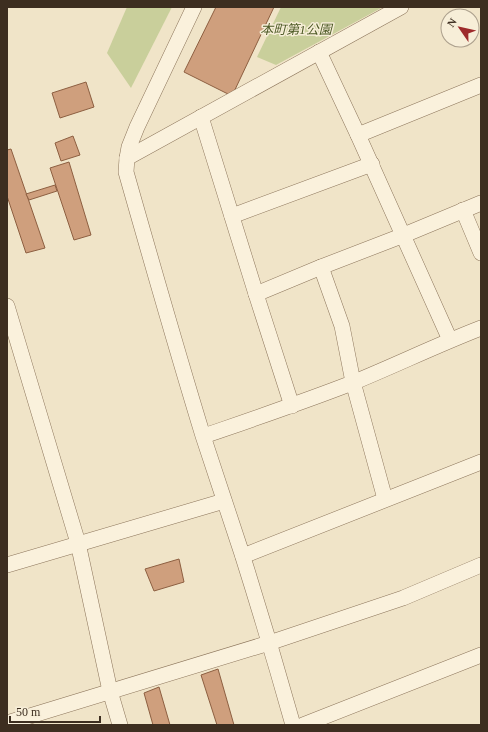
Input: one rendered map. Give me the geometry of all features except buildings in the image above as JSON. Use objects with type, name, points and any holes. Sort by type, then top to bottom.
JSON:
[{"type":"street","points":[[194,7],[137,127],[126,158],[126,172],[171,328],[224,501],[243,556],[293,725]]},
{"type":"street","points":[[126,158],[401,7]]},
{"type":"street","points":[[319,52],[372,164],[450,340]]},
{"type":"street","points":[[358,134],[481,85]]},
{"type":"street","points":[[201,117],[292,406]]},
{"type":"street","points":[[232,216],[372,164]]},
{"type":"street","points":[[256,294],[321,267],[404,236],[481,202]]},
{"type":"street","points":[[462,210],[481,253]]},
{"type":"street","points":[[321,267],[342,326],[353,382],[385,499]]},
{"type":"street","points":[[7,306],[78,543],[110,691],[120,725]]},
{"type":"street","points":[[204,436],[292,406],[481,328]]},
{"type":"street","points":[[243,556],[481,462]]},
{"type":"street","points":[[7,565],[224,501]]},
{"type":"street","points":[[7,723],[269,643],[403,598],[481,565]]},
{"type":"street","points":[[303,725],[481,655]]},
{"type":"green space","points":[[127,7],[172,7],[131,88],[107,53]]},
{"type":"green space","name":"本町第1公園","points":[[281,7],[383,7],[276,65],[257,57]]}]
